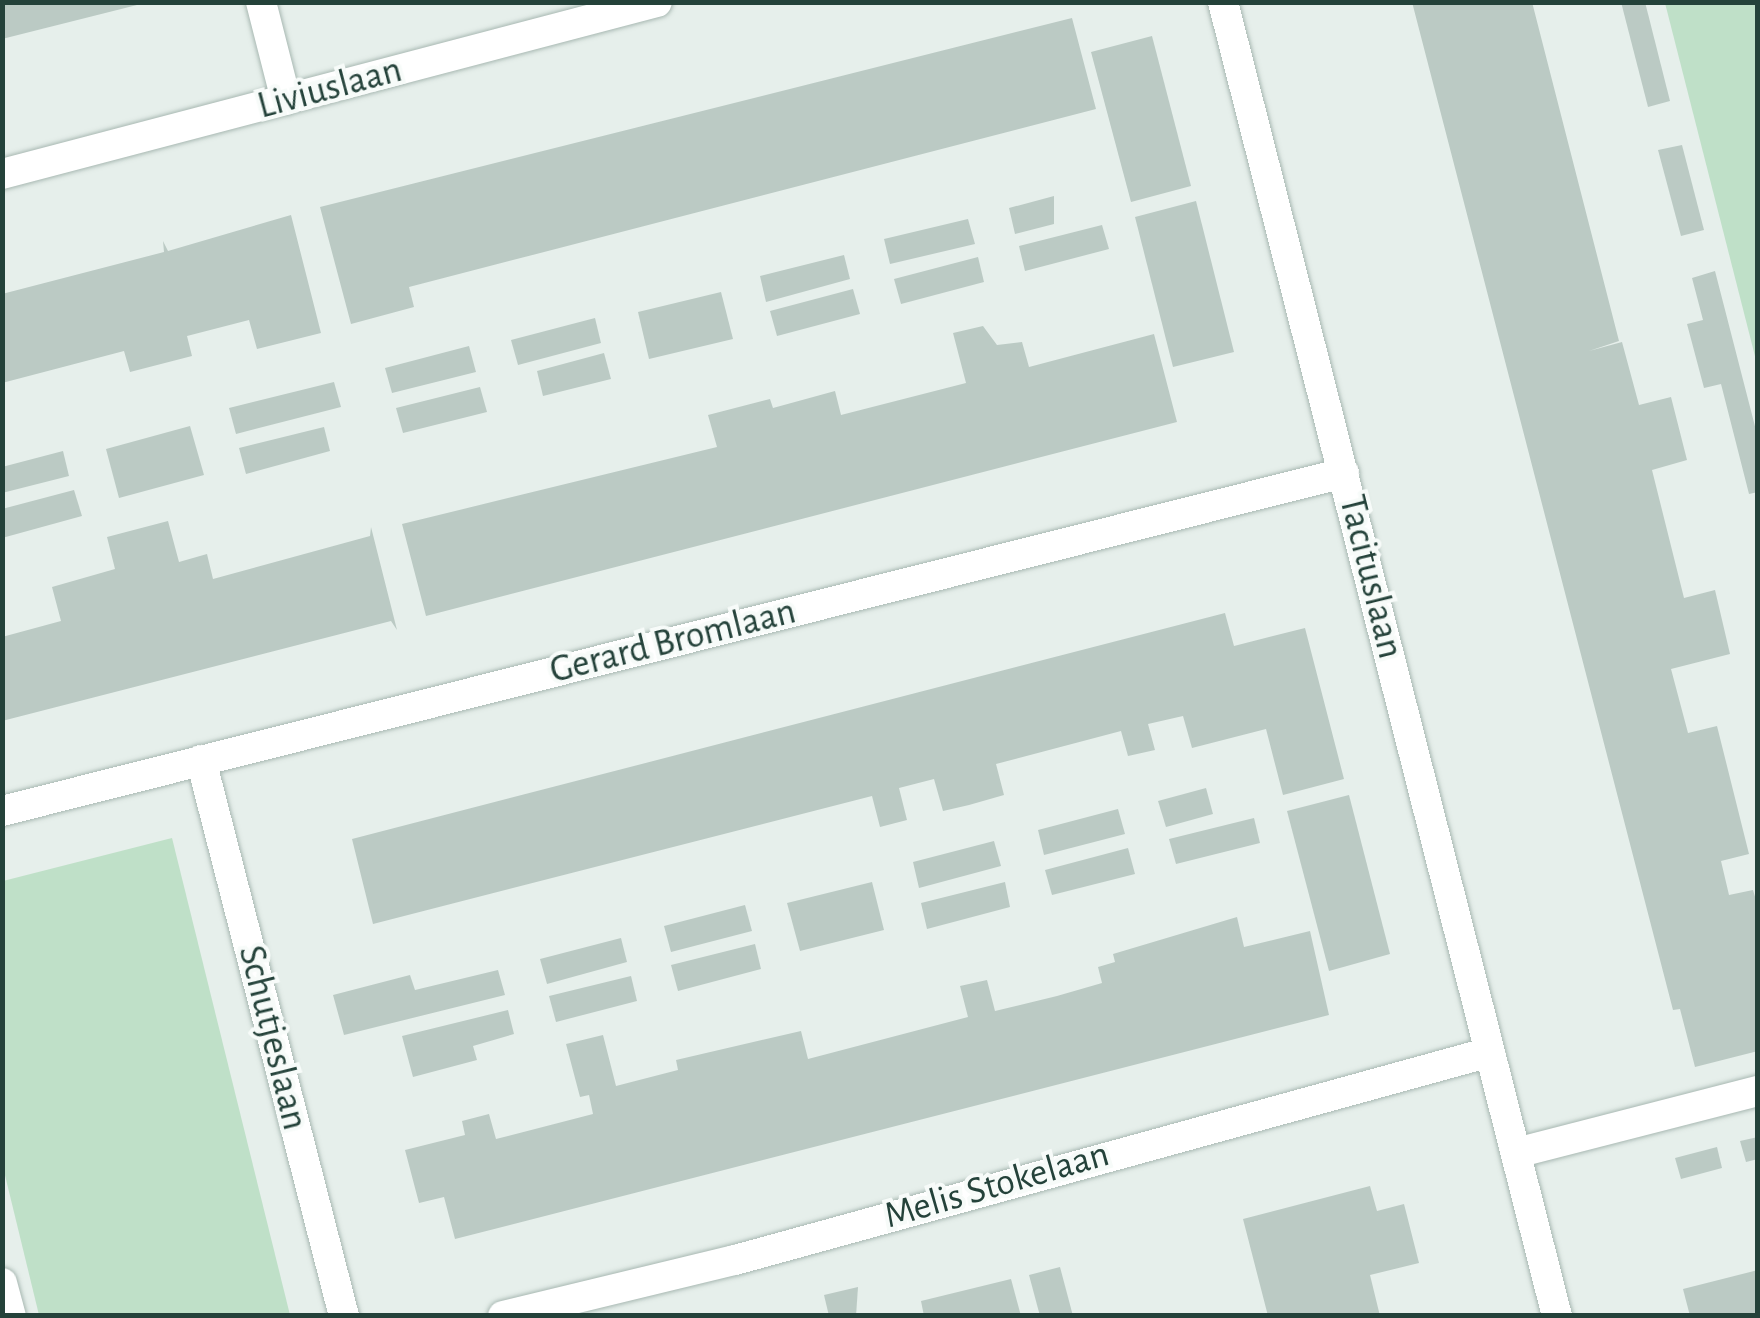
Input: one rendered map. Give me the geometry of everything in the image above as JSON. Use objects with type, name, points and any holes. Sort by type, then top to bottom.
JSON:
[{"type":"street","points":[[261,2],[286,100]]},
{"type":"street","name":"Liviuslaan","points":[[2,174],[657,2]]},
{"type":"street","name":"Tacituslaan","points":[[1222,2],[1557,1316]]},
{"type":"street","name":"Gerard Bromlaan","points":[[2,810],[1344,473]]},
{"type":"street","name":"Schutjeslaan","points":[[201,760],[344,1316]]},
{"type":"street","name":"Melis Stokelaan","points":[[503,1316],[735,1260],[1490,1052]]},
{"type":"street","points":[[1516,1153],[1758,1091]]},
{"type":"street","points":[[2,1283],[11,1316]]},
{"type":"green space","points":[[1665,3],[1757,3],[1757,364]]},
{"type":"green space","points":[[172,838],[290,1315],[39,1315],[3,1167],[3,881]]},
{"type":"building","points":[[2,2],[140,2],[141,4],[2,39]]},
{"type":"building","points":[[1412,2],[1532,2],[1619,341],[1589,351],[1622,342],[1639,405],[1671,397],[1687,460],[1652,470],[1684,598],[1715,590],[1730,654],[1671,669],[1688,733],[1717,726],[1749,854],[1721,861],[1729,895],[1753,890],[1758,907],[1758,1051],[1695,1067],[1680,1009],[1673,1010]]},
{"type":"building","points":[[1621,2],[1645,2],[1670,101],[1648,107]]},
{"type":"building","points":[[1072,18],[1096,109],[409,287],[414,307],[351,324],[320,207]]},
{"type":"building","points":[[1152,36],[1191,186],[1131,202],[1091,52]]},
{"type":"building","points":[[1682,145],[1704,230],[1681,236],[1658,150]]},
{"type":"building","points":[[1054,196],[1054,224],[1015,234],[1009,208]]},
{"type":"building","points":[[1196,201],[1234,352],[1173,367],[1135,217]]},
{"type":"building","points":[[291,215],[321,333],[257,349],[249,320],[187,336],[192,356],[130,372],[124,351],[2,383],[2,294],[164,252],[163,241],[168,251]]},
{"type":"building","points":[[968,219],[975,244],[890,264],[884,239]]},
{"type":"building","points":[[1102,225],[1109,249],[1025,271],[1019,246]]},
{"type":"building","points":[[844,255],[850,279],[766,302],[760,276]]},
{"type":"building","points":[[978,257],[984,282],[901,304],[894,279]]},
{"type":"building","points":[[1715,271],[1758,438],[1758,492],[1749,494],[1721,384],[1704,388],[1687,324],[1703,320],[1692,278]]},
{"type":"building","points":[[853,289],[860,314],[777,336],[770,311]]},
{"type":"building","points":[[721,292],[733,339],[649,359],[638,312]]},
{"type":"building","points":[[595,318],[601,343],[518,365],[511,340]]},
{"type":"building","points":[[983,326],[997,345],[1022,342],[1029,367],[1154,334],[1177,422],[426,616],[402,524],[717,447],[708,415],[770,399],[773,408],[835,391],[841,415],[966,383],[953,333]]},
{"type":"building","points":[[469,346],[476,372],[392,393],[385,368]]},
{"type":"building","points":[[604,353],[611,379],[543,396],[537,371]]},
{"type":"building","points":[[334,382],[341,407],[236,434],[229,408]]},
{"type":"building","points":[[480,387],[487,412],[403,433],[396,408]]},
{"type":"building","points":[[190,426],[204,475],[119,498],[106,449]]},
{"type":"building","points":[[324,427],[330,451],[246,474],[239,448]]},
{"type":"building","points":[[63,451],[69,476],[2,493],[2,467]]},
{"type":"building","points":[[74,490],[82,516],[2,538],[2,509]]},
{"type":"building","points":[[168,521],[179,562],[207,554],[213,579],[370,536],[371,527],[397,630],[391,621],[2,721],[2,637],[61,621],[52,587],[115,569],[107,537]]},
{"type":"building","points":[[1225,613],[1234,646],[1305,628],[1344,779],[1283,795],[1266,729],[1192,748],[1183,716],[1148,724],[1155,750],[1128,756],[1121,731],[996,764],[1004,795],[969,805],[943,811],[934,779],[899,788],[907,820],[880,827],[872,796],[373,924],[352,839]]},
{"type":"building","points":[[1206,788],[1213,814],[1166,827],[1158,801]]},
{"type":"building","points":[[1349,795],[1390,954],[1329,971],[1287,811]]},
{"type":"building","points":[[1118,809],[1125,834],[1044,855],[1038,830]]},
{"type":"building","points":[[1254,818],[1260,843],[1176,864],[1169,839]]},
{"type":"building","points":[[994,841],[1001,866],[919,888],[913,862]]},
{"type":"building","points":[[1128,848],[1135,874],[1052,895],[1045,870]]},
{"type":"building","points":[[872,882],[884,930],[800,951],[787,903]]},
{"type":"building","points":[[1005,882],[1010,907],[927,929],[921,903]]},
{"type":"building","points":[[745,905],[752,931],[671,952],[664,926]]},
{"type":"building","points":[[1237,917],[1244,947],[1310,931],[1329,1015],[455,1239],[444,1197],[419,1203],[405,1150],[465,1135],[462,1121],[489,1114],[496,1139],[593,1114],[589,1095],[580,1097],[566,1044],[603,1035],[616,1086],[678,1070],[676,1060],[801,1031],[808,1059],[968,1017],[960,986],[987,980],[995,1011],[1057,996],[1102,983],[1098,967],[1115,962],[1113,954]]},
{"type":"building","points":[[621,938],[627,962],[547,984],[540,959]]},
{"type":"building","points":[[755,944],[761,969],[678,991],[671,965]]},
{"type":"building","points":[[498,970],[505,995],[344,1035],[333,995],[410,975],[415,990]]},
{"type":"building","points":[[631,976],[637,1001],[556,1022],[549,996]]},
{"type":"building","points":[[508,1010],[514,1034],[473,1046],[477,1060],[413,1077],[402,1036]]},
{"type":"building","points":[[1758,1137],[1758,1159],[1746,1162],[1740,1141]]},
{"type":"building","points":[[1717,1147],[1722,1168],[1681,1179],[1675,1158]]},
{"type":"building","points":[[1370,1186],[1377,1211],[1404,1204],[1419,1263],[1370,1275],[1380,1316],[1268,1316],[1243,1219]]},
{"type":"building","points":[[1060,1267],[1073,1316],[1040,1316],[1029,1275]]},
{"type":"building","points":[[1758,1270],[1758,1316],[1690,1316],[1683,1289]]},
{"type":"building","points":[[1011,1279],[1021,1316],[924,1316],[921,1301]]},
{"type":"building","points":[[858,1287],[856,1316],[829,1316],[824,1295]]}]
